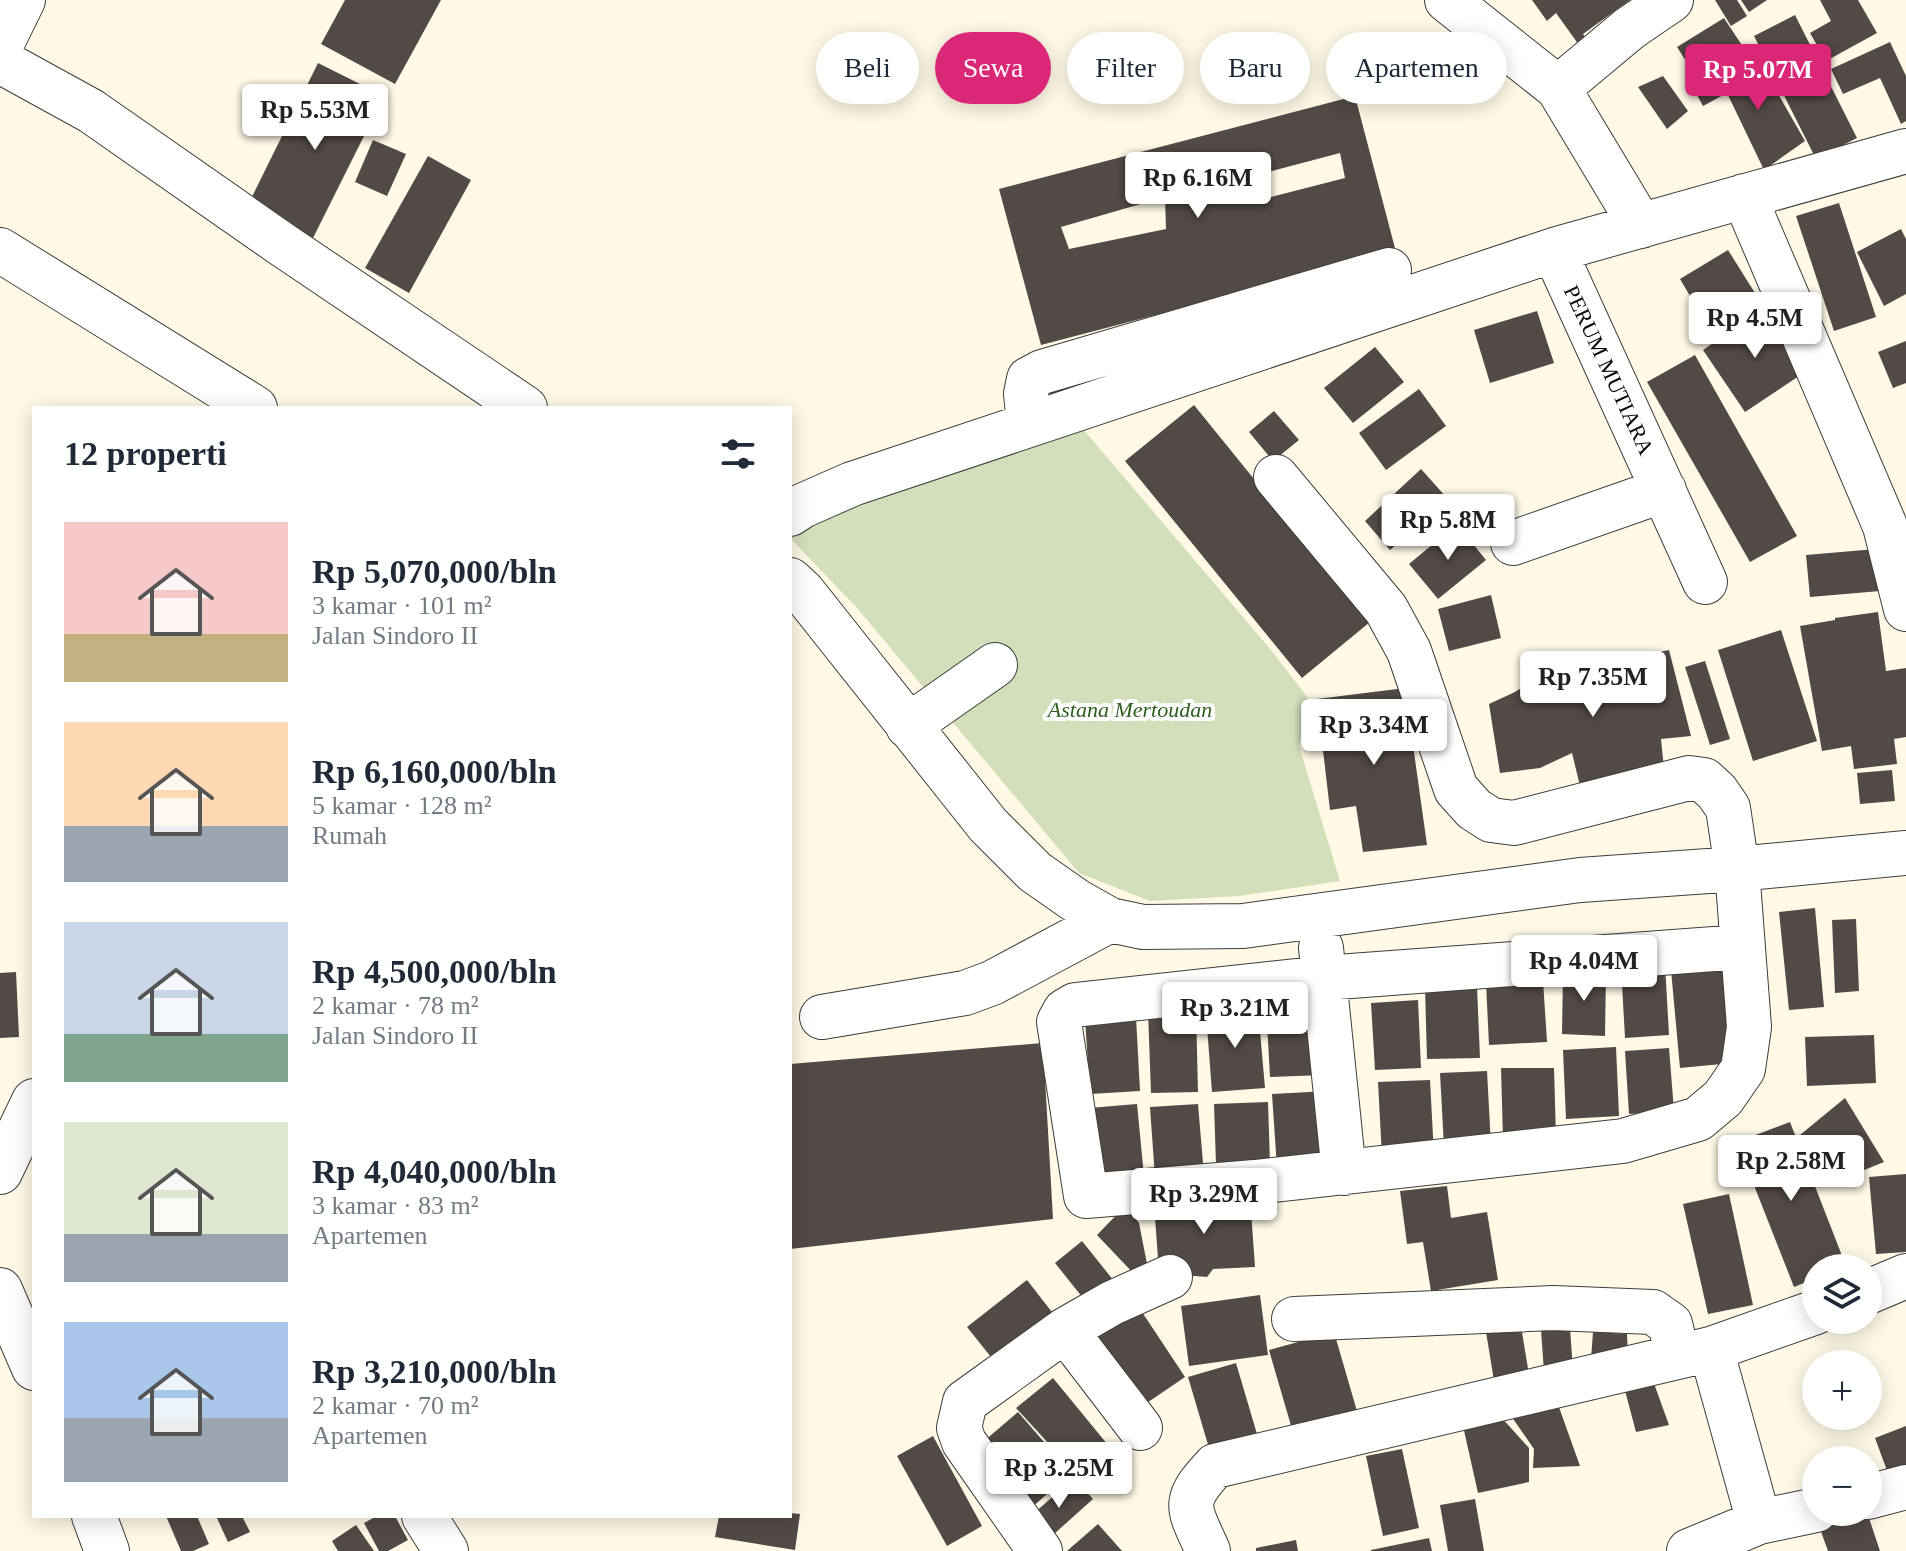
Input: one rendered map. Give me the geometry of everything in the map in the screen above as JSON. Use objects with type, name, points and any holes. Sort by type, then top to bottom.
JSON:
[{"type":"street","points":[[0,47],[23,0]]},
{"type":"street","points":[[1447,0],[1558,88],[1641,226]]},
{"type":"street","points":[[1558,88],[1630,28],[1671,0]]},
{"type":"street","points":[[0,61],[91,111],[522,406]]},
{"type":"street","points":[[792,513],[852,484],[1554,250],[1906,151]]},
{"type":"street","points":[[1744,196],[1895,523],[1906,609]]},
{"type":"street","points":[[0,250],[252,406]]},
{"type":"street","name":"PERUM MUTIARA","points":[[1554,250],[1705,582]]},
{"type":"street","points":[[1029,423],[1026,394],[1029,379],[1042,372],[1389,270]]},
{"type":"street","points":[[1276,477],[1386,609],[1409,651],[1456,789],[1474,809],[1491,820],[1514,823],[1689,778],[1704,780],[1717,792],[1728,808],[1737,869],[1749,1027],[1743,1069],[1723,1098],[1698,1119],[1623,1141],[1344,1173],[1086,1196],[1059,1022],[1065,1011],[1075,1005],[1324,978],[1741,947]]},
{"type":"street","points":[[1513,543],[1664,490]]},
{"type":"street","points":[[792,582],[988,825],[1035,872],[1110,920],[1143,927],[1243,926],[1580,880],[1906,853]]},
{"type":"street","points":[[908,726],[995,665]]},
{"type":"street","points":[[1318,917],[1344,1173]]},
{"type":"street","points":[[822,1017],[965,993],[992,983],[1110,920]]},
{"type":"street","points":[[0,1172],[32,1105]]},
{"type":"street","points":[[1882,1286],[1906,1276]]},
{"type":"street","points":[[1040,1551],[964,1442],[959,1428],[965,1402],[1065,1330],[1112,1303],[1170,1277]]},
{"type":"street","points":[[0,1290],[32,1363]]},
{"type":"street","points":[[1294,1319],[1553,1308],[1653,1312],[1670,1324],[1695,1353],[1774,1540]]},
{"type":"street","points":[[1208,1551],[1191,1505],[1191,1496],[1215,1466],[1695,1353],[1802,1317]]},
{"type":"street","points":[[1065,1330],[1140,1428]]},
{"type":"street","points":[[1882,1493],[1906,1487]]},
{"type":"street","points":[[95,1518],[107,1551]]},
{"type":"street","points":[[425,1518],[446,1551]]},
{"type":"street","points":[[1689,1551],[1774,1540],[1802,1520]]},
{"type":"green space","name":"Astana Mertoudan","points":[[1083,429],[1271,650],[1308,698],[1299,746],[1340,881],[1239,896],[1150,901],[1079,873],[857,608],[792,540],[792,537],[825,513]]},
{"type":"building","points":[[345,0],[441,0],[395,84],[321,44]]},
{"type":"building","points":[[1532,0],[1630,0],[1583,34],[1587,40],[1579,45],[1556,13],[1547,21]]},
{"type":"building","points":[[1715,0],[1737,0],[1747,16],[1731,26]]},
{"type":"building","points":[[1741,0],[1767,0],[1749,12]]},
{"type":"building","points":[[1820,0],[1858,0],[1877,33],[1826,61],[1810,33],[1831,21]]},
{"type":"building","points":[[1795,15],[1857,138],[1816,159],[1754,36]]},
{"type":"building","points":[[1724,18],[1749,56],[1702,86],[1677,47]]},
{"type":"building","points":[[1890,42],[1906,76],[1906,121],[1901,124],[1880,78],[1843,94],[1831,69]]},
{"type":"building","points":[[1757,57],[1805,141],[1764,170],[1727,93],[1703,106],[1697,95]]},
{"type":"building","points":[[318,63],[384,96],[311,242],[246,209]]},
{"type":"building","points":[[1663,76],[1688,111],[1667,129],[1638,87]]},
{"type":"building","points":[[1326,104],[1357,104],[1396,252],[1041,345],[999,189]],"holes":[[[1340,153],[1345,178],[1247,203],[1238,180]],[[1165,197],[1166,229],[1069,249],[1061,227]]]},
{"type":"building","points":[[373,140],[406,154],[387,196],[355,182]]},
{"type":"building","points":[[428,156],[471,180],[409,293],[365,268]]},
{"type":"building","points":[[1839,203],[1876,317],[1834,331],[1796,216]]},
{"type":"building","points":[[1901,229],[1906,239],[1906,294],[1884,306],[1857,252]]},
{"type":"building","points":[[1728,250],[1755,293],[1706,323],[1680,279]]},
{"type":"building","points":[[1765,307],[1808,370],[1745,412],[1703,350]]},
{"type":"building","points":[[1537,311],[1554,363],[1490,383],[1474,330]]},
{"type":"building","points":[[1906,341],[1906,383],[1893,388],[1878,352]]},
{"type":"building","points":[[1375,347],[1404,382],[1353,423],[1324,388]]},
{"type":"building","points":[[1695,355],[1797,536],[1750,562],[1647,382]]},
{"type":"building","points":[[1419,389],[1446,426],[1386,470],[1359,433]]},
{"type":"building","points":[[1194,405],[1370,622],[1302,678],[1125,461]]},
{"type":"building","points":[[1274,411],[1299,440],[1273,461],[1249,432]]},
{"type":"building","points":[[1421,469],[1447,498],[1390,550],[1365,521]]},
{"type":"building","points":[[1457,524],[1486,560],[1438,599],[1409,564]]},
{"type":"building","points":[[1876,549],[1880,591],[1810,597],[1806,555]]},
{"type":"building","points":[[1491,595],[1501,638],[1449,651],[1438,609]]},
{"type":"building","points":[[1878,612],[1886,671],[1906,668],[1906,737],[1894,739],[1897,764],[1854,769],[1851,746],[1822,751],[1800,626]]},
{"type":"building","points":[[1781,630],[1817,741],[1753,761],[1718,650]]},
{"type":"building","points":[[1669,650],[1691,736],[1661,739],[1664,769],[1580,786],[1572,753],[1540,768],[1500,773],[1489,704],[1541,676]]},
{"type":"building","points":[[1705,661],[1730,739],[1710,745],[1685,667]]},
{"type":"building","points":[[1405,688],[1427,845],[1363,852],[1356,806],[1330,810],[1317,699]]},
{"type":"building","points":[[1892,770],[1895,801],[1860,804],[1857,773]]},
{"type":"building","points":[[1815,908],[1824,1007],[1789,1010],[1779,912]]},
{"type":"building","points":[[1856,919],[1859,991],[1835,993],[1832,920]]},
{"type":"building","points":[[1665,964],[1669,1035],[1625,1038],[1621,966]]},
{"type":"building","points":[[1723,965],[1732,1063],[1680,1068],[1671,970]]},
{"type":"building","points":[[1563,971],[1606,972],[1605,1036],[1562,1034]]},
{"type":"building","points":[[16,972],[19,1037],[0,1038],[0,973]]},
{"type":"building","points":[[1543,980],[1547,1042],[1489,1045],[1486,983]]},
{"type":"building","points":[[1477,987],[1480,1058],[1427,1059],[1425,988]]},
{"type":"building","points":[[1418,1000],[1421,1068],[1375,1070],[1371,1003]]},
{"type":"building","points":[[1320,1002],[1324,1075],[1270,1077],[1266,1005]]},
{"type":"building","points":[[1258,1008],[1265,1088],[1212,1092],[1206,1013]]},
{"type":"building","points":[[1196,1010],[1198,1092],[1151,1093],[1148,1011]]},
{"type":"building","points":[[1136,1017],[1140,1091],[1090,1094],[1085,1019]]},
{"type":"building","points":[[1874,1035],[1876,1083],[1807,1086],[1805,1037]]},
{"type":"building","points":[[1043,1043],[1053,1219],[792,1249],[792,1064]]},
{"type":"building","points":[[1616,1047],[1619,1116],[1566,1119],[1563,1050]]},
{"type":"building","points":[[1669,1048],[1674,1111],[1629,1114],[1625,1051]]},
{"type":"building","points":[[1501,1068],[1554,1068],[1556,1137],[1503,1139]]},
{"type":"building","points":[[1487,1071],[1491,1145],[1444,1147],[1440,1073]]},
{"type":"building","points":[[1430,1080],[1434,1155],[1382,1157],[1378,1082]]},
{"type":"building","points":[[1328,1091],[1332,1166],[1277,1168],[1272,1094]]},
{"type":"building","points":[[1845,1098],[1884,1162],[1827,1185],[1800,1135]]},
{"type":"building","points":[[1268,1102],[1270,1164],[1216,1165],[1214,1104]]},
{"type":"building","points":[[1137,1104],[1144,1176],[1096,1181],[1089,1108]]},
{"type":"building","points":[[1198,1104],[1204,1175],[1155,1178],[1150,1107]]},
{"type":"building","points":[[1790,1122],[1841,1254],[1802,1254],[1802,1284],[1794,1287],[1737,1142]]},
{"type":"building","points":[[1906,1174],[1906,1252],[1876,1254],[1869,1177]]},
{"type":"building","points":[[1447,1186],[1451,1218],[1487,1212],[1498,1280],[1431,1291],[1423,1242],[1407,1244],[1400,1191]]},
{"type":"building","points":[[1729,1194],[1753,1305],[1708,1314],[1683,1204]]},
{"type":"building","points":[[1250,1197],[1255,1267],[1213,1269],[1207,1277],[1159,1273],[1154,1203]]},
{"type":"building","points":[[1126,1205],[1139,1223],[1147,1264],[1135,1275],[1097,1235]]},
{"type":"building","points":[[1082,1241],[1118,1286],[1091,1308],[1055,1263]]},
{"type":"building","points":[[1027,1280],[1062,1325],[1003,1372],[967,1327]]},
{"type":"building","points":[[1260,1295],[1268,1355],[1189,1366],[1181,1306]]},
{"type":"building","points":[[1138,1306],[1185,1377],[1138,1409],[1091,1337]]},
{"type":"building","points":[[1521,1326],[1531,1387],[1496,1393],[1486,1332]]},
{"type":"building","points":[[1570,1328],[1573,1370],[1544,1372],[1541,1330]]},
{"type":"building","points":[[1334,1332],[1359,1418],[1294,1436],[1269,1350]]},
{"type":"building","points":[[1593,1332],[1627,1334],[1628,1359],[1591,1359]]},
{"type":"building","points":[[1236,1363],[1262,1451],[1214,1465],[1188,1377]]},
{"type":"building","points":[[1053,1378],[1108,1445],[1073,1470],[1016,1408]]},
{"type":"building","points":[[1652,1378],[1669,1425],[1636,1432],[1623,1383]]},
{"type":"building","points":[[1555,1396],[1580,1466],[1533,1468],[1534,1449],[1509,1413]]},
{"type":"building","points":[[1018,1412],[1071,1473],[1030,1509],[976,1448]]},
{"type":"building","points":[[1501,1417],[1529,1448],[1529,1482],[1478,1493],[1463,1426]]},
{"type":"building","points":[[1906,1426],[1906,1469],[1889,1476],[1882,1457],[1882,1446],[1878,1446],[1875,1438]]},
{"type":"building","points":[[933,1436],[982,1526],[947,1546],[897,1456]]},
{"type":"building","points":[[1402,1449],[1419,1528],[1383,1536],[1366,1456]]},
{"type":"building","points":[[1074,1478],[1093,1499],[1044,1543],[1025,1521]]},
{"type":"building","points":[[1475,1499],[1484,1551],[1448,1551],[1440,1505]]},
{"type":"building","points":[[792,1513],[800,1514],[795,1550],[715,1537],[719,1518],[792,1518]]},
{"type":"building","points":[[167,1518],[198,1518],[209,1544],[193,1551],[181,1551]]},
{"type":"building","points":[[217,1518],[243,1518],[250,1532],[228,1542]]},
{"type":"building","points":[[373,1518],[396,1518],[408,1540],[388,1551],[379,1551],[364,1523]]},
{"type":"building","points":[[1098,1524],[1122,1551],[1067,1551]]},
{"type":"building","points":[[356,1525],[374,1551],[338,1551],[332,1541]]},
{"type":"building","points":[[1819,1526],[1872,1526],[1880,1551],[1828,1551]]},
{"type":"building","points":[[1429,1538],[1432,1551],[1371,1551],[1371,1550]]},
{"type":"building","points":[[1296,1540],[1298,1551],[1256,1551],[1256,1548]]}]
